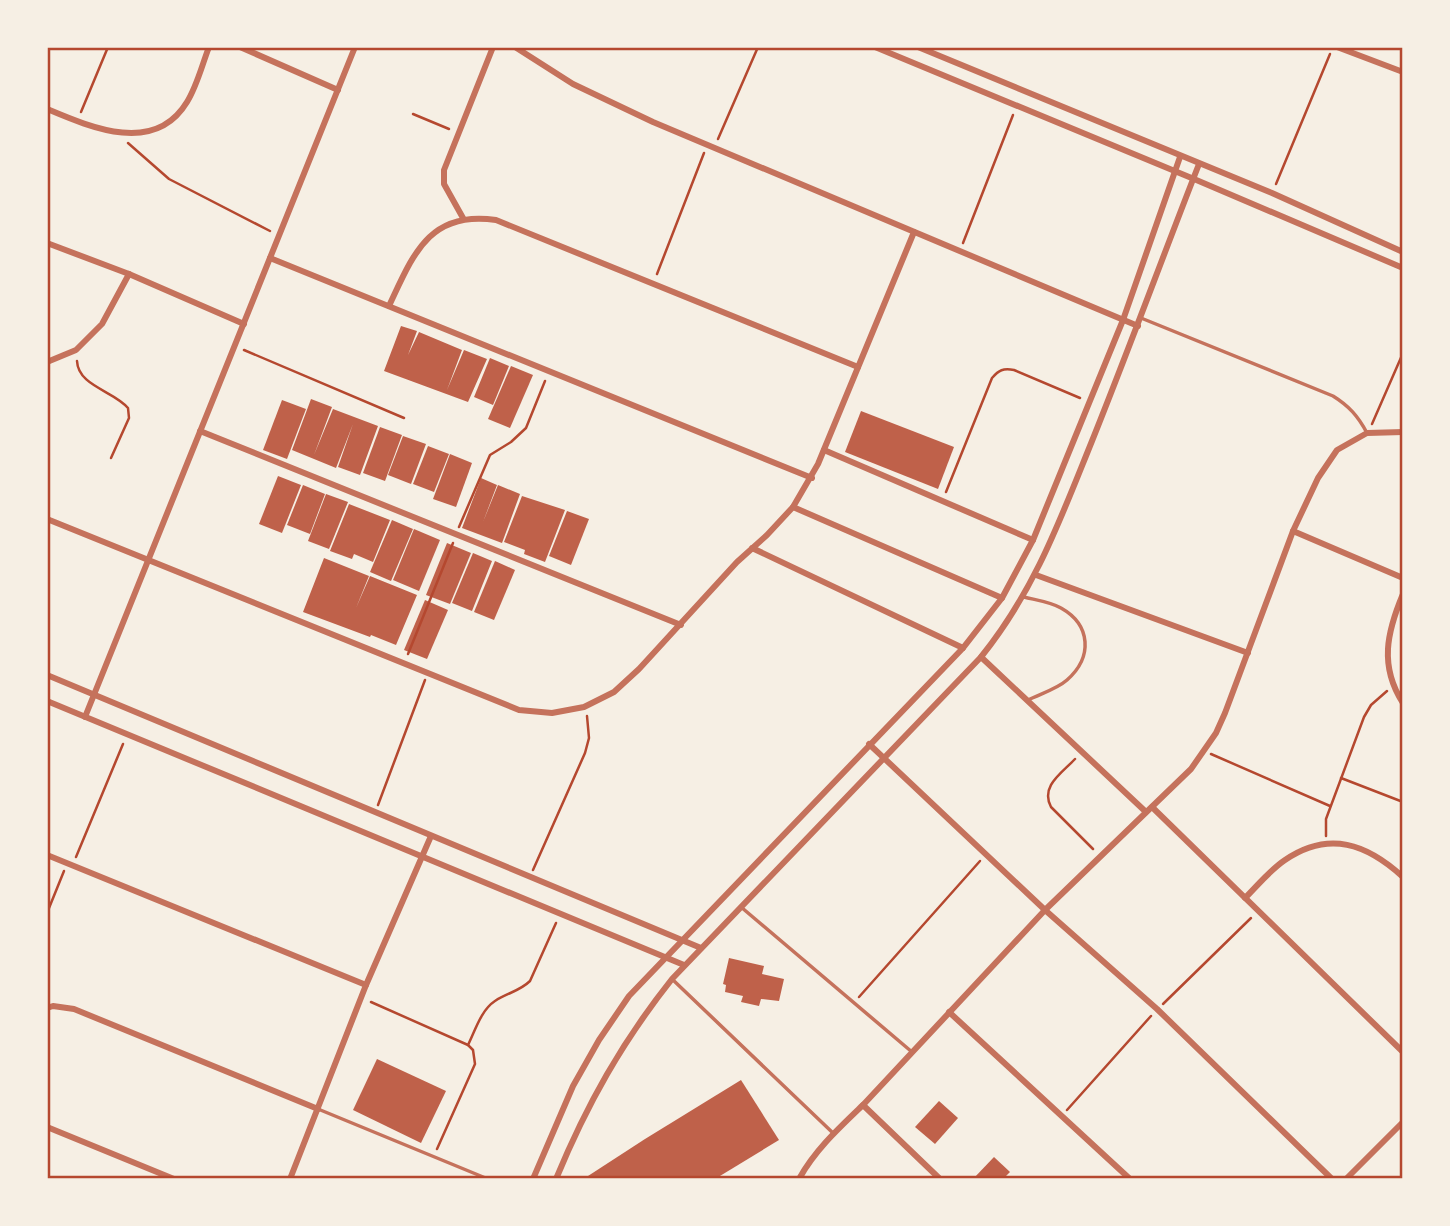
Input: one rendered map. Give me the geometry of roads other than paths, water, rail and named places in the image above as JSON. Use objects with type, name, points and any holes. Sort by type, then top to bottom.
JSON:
[{"type":"street","points":[[47,109],[77,122],[117,132],[138,134],[159,129],[176,118],[189,101],[209,47]]},
{"type":"street","points":[[240,47],[338,90]]},
{"type":"street","points":[[85,717],[355,47]]},
{"type":"street","points":[[463,219],[444,184],[444,170],[493,47]]},
{"type":"street","points":[[515,47],[573,84],[612,104],[1138,326]]},
{"type":"street","points":[[875,47],[1194,178],[1403,268]]},
{"type":"street","points":[[918,47],[938,51],[1403,252]]},
{"type":"street","points":[[1335,47],[1403,72]]},
{"type":"street","points":[[533,1179],[573,1086],[599,1040],[629,996],[963,648],[1002,598],[1034,540],[1123,320],[1180,157]]},
{"type":"street","points":[[556,1179],[591,1101],[615,1058],[672,979],[981,657],[1024,597],[1053,537],[1138,326],[1199,164]]},
{"type":"street","points":[[389,306],[414,254],[426,237],[443,225],[479,217],[496,220],[858,367]]},
{"type":"street","points":[[47,519],[519,710],[552,713],[584,707],[614,692],[639,670],[793,507],[812,478],[914,232]]},
{"type":"street","points":[[47,243],[130,274],[244,324]]},
{"type":"street","points":[[270,258],[812,478]]},
{"type":"street","points":[[47,362],[76,350],[103,324],[130,274]]},
{"type":"street","points":[[200,431],[681,625]]},
{"type":"street","points":[[799,1179],[833,1133],[863,1105],[1045,910],[1191,769],[1205,752],[1225,713],[1293,531],[1318,478],[1337,450],[1367,433],[1403,432]]},
{"type":"street","points":[[824,450],[1034,540]]},
{"type":"street","points":[[793,507],[1002,598]]},
{"type":"street","points":[[1037,531],[1053,537]]},
{"type":"street","points":[[1293,531],[1403,579]]},
{"type":"street","points":[[752,548],[963,648]]},
{"type":"street","points":[[1036,575],[1248,653]]},
{"type":"street","points":[[1403,594],[1394,616],[1386,652],[1393,687],[1403,703]]},
{"type":"street","points":[[981,657],[1259,911],[1403,1052]]},
{"type":"street","points":[[47,675],[701,948]]},
{"type":"street","points":[[47,701],[684,965]]},
{"type":"street","points":[[869,744],[1045,910],[1157,1009],[1332,1179]]},
{"type":"street","points":[[290,1179],[366,985],[431,836]]},
{"type":"street","points":[[1245,898],[1283,861],[1304,849],[1327,844],[1351,845],[1373,853],[1403,877]]},
{"type":"street","points":[[47,855],[366,985]]},
{"type":"street","points":[[47,1008],[53,1006],[75,1009],[317,1109]]},
{"type":"street","points":[[949,1012],[1130,1179]]},
{"type":"street","points":[[863,1105],[940,1179]]},
{"type":"street","points":[[1346,1179],[1403,1122]]},
{"type":"street","points":[[47,1127],[174,1179]]},
{"type":"lane","points":[[1141,318],[1333,396],[1347,405],[1359,418],[1367,433]]},
{"type":"lane","points":[[1024,597],[1059,606],[1078,620],[1086,642],[1082,665],[1066,682],[1028,700]]},
{"type":"lane","points":[[741,907],[912,1052]]},
{"type":"lane","points":[[672,979],[833,1133]]},
{"type":"lane","points":[[317,1109],[488,1179]]}]
